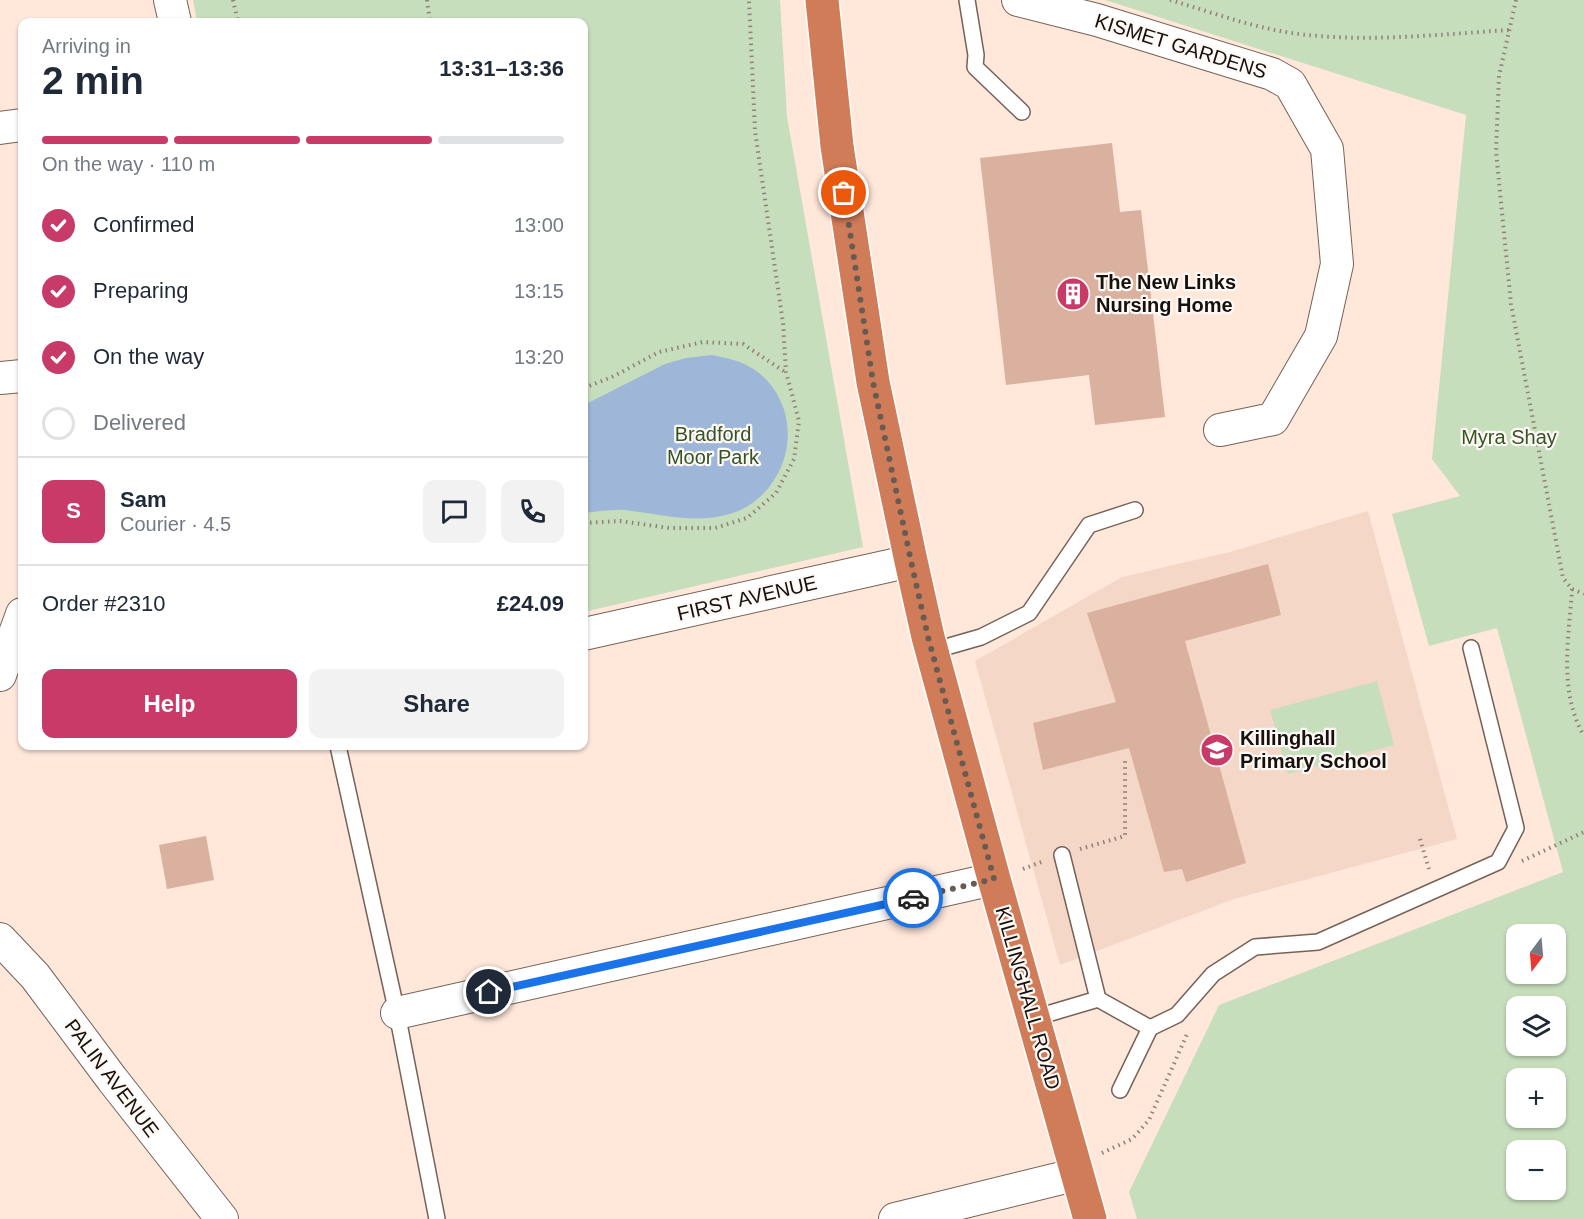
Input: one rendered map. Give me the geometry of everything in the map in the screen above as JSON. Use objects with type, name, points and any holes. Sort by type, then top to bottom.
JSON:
[{"type":"highway","name":"KILLINGHALL ROAD","points":[[822,0],[837,146],[873,382],[911,561],[932,651],[994,879],[1090,1219]]},
{"type":"street","points":[[170,0],[174,18]]},
{"type":"street","name":"KISMET GARDENS","points":[[1018,0],[1097,20],[1272,74],[1290,84],[1328,150],[1337,264],[1322,336],[1273,419],[1220,430]]},
{"type":"street","points":[[0,128],[18,126]]},
{"type":"street","points":[[0,378],[18,376]]},
{"type":"street","name":"FIRST AVENUE","points":[[588,633],[911,561]]},
{"type":"street","points":[[0,675],[18,625]]},
{"type":"street","points":[[397,1012],[994,879]]},
{"type":"street","name":"PALIN AVENUE","points":[[0,939],[35,976],[222,1219]]},
{"type":"street","points":[[896,1219],[945,1213],[1077,1170]]},
{"type":"lane","points":[[967,0],[976,55],[975,68],[1022,112]]},
{"type":"lane","points":[[932,651],[981,637],[1029,613],[1089,525],[1135,510]]},
{"type":"lane","points":[[1119,1090],[1150,1028],[1178,1015],[1214,974],[1255,947],[1318,942],[1498,862],[1516,828],[1471,648]]},
{"type":"lane","points":[[339,750],[397,1012],[438,1219]]},
{"type":"lane","points":[[1062,855],[1098,999]]},
{"type":"lane","points":[[1034,1018],[1098,999],[1150,1028]]},
{"type":"path","points":[[233,0],[237,18]]},
{"type":"path","points":[[427,0],[429,18]]},
{"type":"path","points":[[588,524],[620,520],[669,528],[715,528],[747,518],[776,493],[794,459],[799,421],[786,372],[783,323],[754,131],[748,0]]},
{"type":"path","points":[[1170,0],[1258,26],[1306,35],[1374,38],[1510,30]]},
{"type":"path","points":[[1516,0],[1499,76],[1496,151],[1511,304],[1563,578],[1572,589],[1584,594]]},
{"type":"path","points":[[588,386],[614,376],[659,352],[703,342],[743,344],[786,372]]},
{"type":"path","points":[[1572,589],[1566,676],[1575,720],[1584,736]]},
{"type":"path","points":[[994,879],[1125,836],[1125,757]]},
{"type":"path","points":[[1077,1170],[1131,1139],[1149,1120],[1193,1023]]},
{"type":"shaded area","name":"Killinghall Primary School","points":[[1368,511],[1457,839],[1234,899],[1060,965],[975,661],[1122,577],[1230,552]]},
{"type":"green space","name":"Bradford Moor Park","points":[[193,0],[780,0],[787,117],[863,547],[588,611],[588,18],[196,18]]},
{"type":"green space","name":"Myra Shay","points":[[1105,0],[1584,0],[1584,1219],[1137,1219],[1129,1192],[1219,1005],[1563,872],[1497,628],[1429,646],[1392,514],[1460,496],[1432,459],[1466,115]]},
{"type":"green space","points":[[1377,681],[1394,745],[1288,774],[1270,710]]},
{"type":"water","points":[[712,355],[729,359],[750,367],[767,380],[782,405],[788,433],[787,447],[777,475],[759,498],[747,507],[719,516],[679,518],[625,510],[588,513],[588,403],[665,364],[686,358]]},
{"type":"building","name":"The New Links Nursing Home","points":[[1112,143],[1120,212],[1141,210],[1165,417],[1095,425],[1089,375],[1006,385],[980,158]]},
{"type":"building","points":[[1268,564],[1281,615],[1185,641],[1246,863],[1186,882],[1182,869],[1164,872],[1129,748],[1043,770],[1033,723],[1116,702],[1087,613]]},
{"type":"building","points":[[206,836],[214,880],[167,889],[159,845]]},
{"type":"way so far","points":[[844,193],[873,382],[911,561],[928,637],[994,879],[913,898]]},
{"type":"place","name":"The New Links Nursing Home","points":[[1073,294]]},
{"type":"place","name":"Killinghall Primary School","points":[[1217,750]]},
{"type":"route","points":[[489,992],[913,898]]}]
